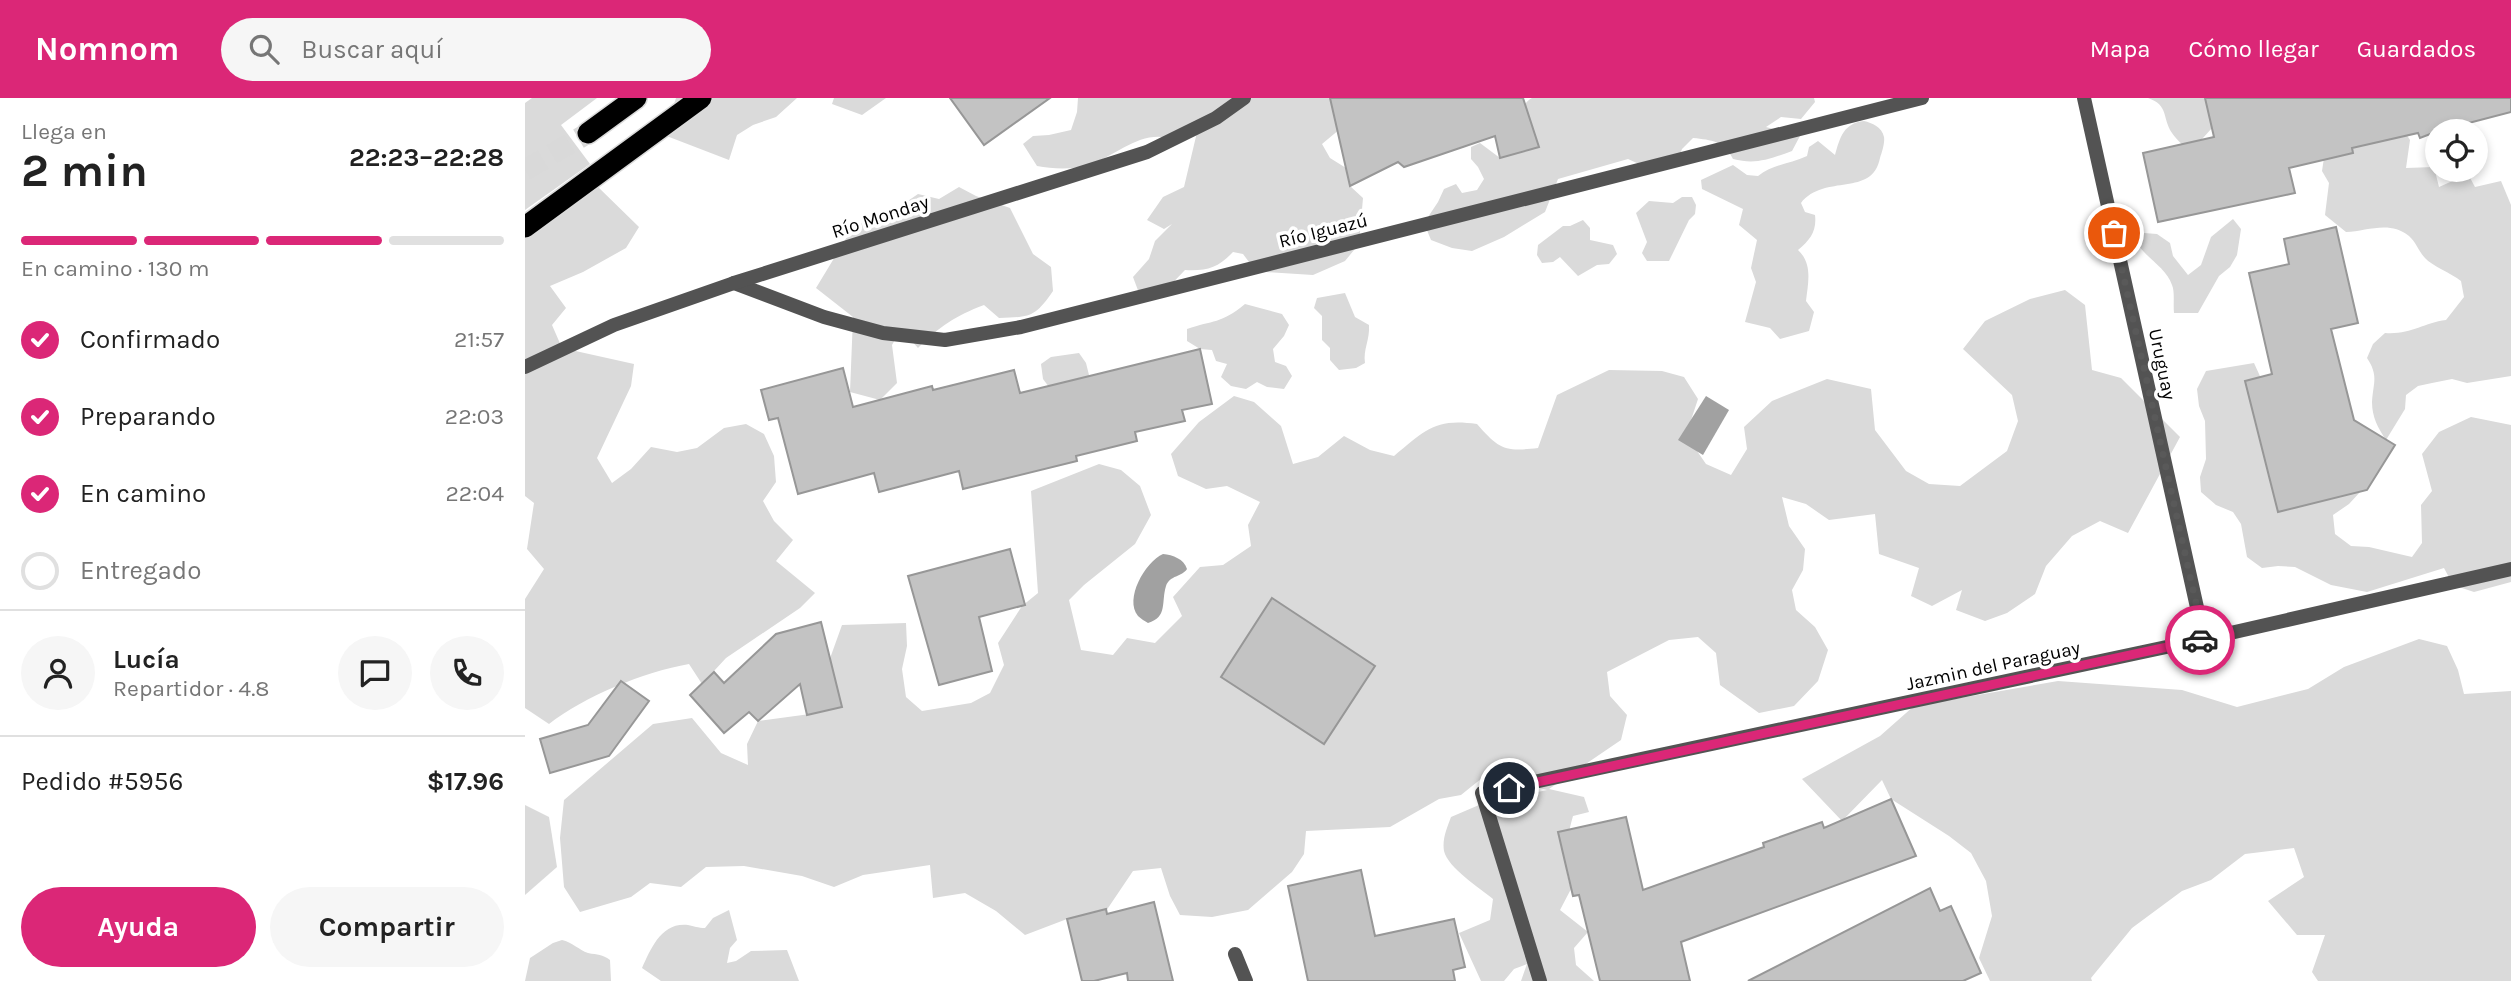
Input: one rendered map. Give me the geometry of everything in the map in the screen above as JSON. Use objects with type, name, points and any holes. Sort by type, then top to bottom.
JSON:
[{"type":"highway","points":[[588,133],[636,98]]},
{"type":"highway","points":[[525,227],[701,98]]},
{"type":"street","name":"Río Monday","points":[[525,367],[614,325],[734,283],[1147,152],[1216,118],[1244,98]]},
{"type":"street","name":"Río Iguazú","points":[[734,283],[824,317],[883,333],[945,340],[1021,327],[1922,98]]},
{"type":"street","name":"Uruguay","points":[[2084,98],[2204,639]]},
{"type":"street","name":"Jazmin del Paraguay","points":[[1540,981],[1482,793],[2204,639],[2511,569]]},
{"type":"street","points":[[1235,954],[1246,981]]},
{"type":"shaded area","points":[[532,98],[597,98],[561,125],[590,164],[525,210],[525,103]]},
{"type":"shaded area","points":[[676,98],[797,98],[776,117],[753,125],[737,135],[729,160],[664,135]]},
{"type":"shaded area","points":[[834,98],[886,98],[862,115],[832,104]]},
{"type":"shaded area","points":[[1078,98],[1345,98],[1346,124],[1322,144],[1330,158],[1346,168],[1350,186],[1363,198],[1359,244],[1345,261],[1313,275],[1266,272],[1252,266],[1243,254],[1233,252],[1212,267],[1185,270],[1161,295],[1139,293],[1133,277],[1149,259],[1155,241],[1172,224],[1164,229],[1147,220],[1163,197],[1184,187],[1198,128],[1173,139],[1151,137],[1140,140],[1084,166],[1037,166],[1023,144],[1033,136],[1071,130]]},
{"type":"shaded area","points":[[1532,98],[1814,98],[1815,102],[1801,119],[1781,117],[1766,127],[1800,136],[1792,151],[1784,154],[1763,160],[1741,161],[1733,159],[1726,148],[1717,142],[1693,138],[1682,149],[1678,160],[1639,164],[1628,159],[1558,179],[1545,212],[1504,237],[1472,251],[1452,248],[1431,240],[1424,223],[1444,189],[1456,184],[1462,193],[1477,190],[1484,179],[1471,159],[1471,147],[1480,143],[1500,158],[1505,154],[1515,144],[1522,111]]},
{"type":"shaded area","points":[[2148,98],[2207,98],[2212,128],[2193,149],[2188,150],[2172,133],[2159,104]]},
{"type":"shaded area","points":[[2395,117],[2410,140],[2406,168],[2425,167],[2425,182],[2438,182],[2439,187],[2450,182],[2472,182],[2475,187],[2501,181],[2511,205],[2511,376],[2467,383],[2452,379],[2418,386],[2406,395],[2405,409],[2386,440],[2376,422],[2372,407],[2374,375],[2367,358],[2373,344],[2385,333],[2409,331],[2446,320],[2464,297],[2461,281],[2428,261],[2411,238],[2402,231],[2386,227],[2346,232],[2325,215],[2329,183],[2322,171],[2325,151]]},
{"type":"shaded area","points":[[1864,121],[1879,128],[1884,137],[1875,170],[1868,178],[1822,189],[1801,203],[1805,212],[1815,215],[1812,235],[1798,250],[1808,268],[1806,301],[1814,312],[1809,331],[1780,339],[1770,328],[1745,322],[1756,282],[1751,268],[1757,240],[1739,225],[1743,209],[1702,189],[1701,180],[1733,165],[1747,175],[1758,176],[1807,156],[1809,147],[1818,141],[1835,155],[1847,128]]},
{"type":"shaded area","points":[[596,185],[639,227],[626,248],[583,272],[550,286],[566,308],[552,325],[562,348],[634,364],[631,386],[597,458],[612,483],[631,469],[651,447],[677,452],[697,448],[724,428],[746,424],[764,434],[774,456],[776,482],[763,501],[774,521],[793,540],[776,561],[815,593],[800,608],[726,658],[702,684],[689,664],[672,668],[634,679],[597,695],[549,724],[525,708],[525,599],[544,569],[527,549],[534,503],[525,496],[525,222]]},
{"type":"shaded area","points":[[959,187],[1010,208],[1033,254],[1051,267],[1053,291],[1036,311],[1025,316],[999,318],[984,305],[974,309],[948,322],[918,348],[901,329],[892,345],[897,383],[880,400],[850,392],[853,317],[816,288],[853,227],[896,209],[918,194],[939,199]]},
{"type":"shaded area","points":[[1682,197],[1692,197],[1696,205],[1695,214],[1689,220],[1669,261],[1647,261],[1642,253],[1647,242],[1636,213],[1649,201],[1673,203]]},
{"type":"shaded area","points":[[2233,219],[2241,229],[2237,255],[2230,267],[2219,276],[2198,313],[2174,313],[2170,279],[2139,246],[2144,233],[2157,234],[2170,243],[2173,256],[2188,275],[2201,265],[2211,237]]},
{"type":"shaded area","points":[[1583,220],[1590,228],[1590,240],[1613,245],[1617,254],[1609,264],[1597,265],[1578,276],[1560,257],[1553,262],[1542,263],[1537,255],[1538,245],[1563,226]]},
{"type":"shaded area","points":[[2065,290],[2085,305],[2092,370],[2121,378],[2180,437],[2128,533],[2100,521],[2072,536],[2046,566],[2035,594],[2007,613],[1985,621],[1956,610],[1962,590],[1932,606],[1911,596],[1919,568],[1879,554],[1875,514],[1829,520],[1806,504],[1782,497],[1789,526],[1805,549],[1803,570],[1792,590],[1796,610],[1815,627],[1828,650],[1818,681],[1794,706],[1759,713],[1720,685],[1716,653],[1698,637],[1669,640],[1607,672],[1610,696],[1627,715],[1621,740],[1549,789],[1584,797],[1589,812],[1573,816],[1566,852],[1566,869],[1571,889],[1560,910],[1588,932],[1574,948],[1576,965],[1594,981],[1521,981],[1527,964],[1514,969],[1504,981],[1481,981],[1459,933],[1490,920],[1493,899],[1458,871],[1447,857],[1444,842],[1448,825],[1451,817],[1486,802],[1511,804],[1520,796],[1547,790],[1487,774],[1461,795],[1439,799],[1390,827],[1306,831],[1304,854],[1292,872],[1248,910],[1212,917],[1180,915],[1170,896],[1161,868],[1133,871],[1106,911],[1067,919],[1025,935],[996,911],[965,893],[933,898],[930,865],[863,875],[834,887],[802,876],[744,866],[706,867],[681,887],[650,883],[631,897],[580,912],[564,887],[560,838],[564,800],[653,724],[692,718],[721,753],[748,765],[747,744],[758,721],[810,714],[842,625],[906,623],[907,646],[902,669],[906,697],[922,711],[971,703],[990,693],[1004,665],[998,643],[1022,606],[1038,593],[1031,491],[1099,464],[1121,470],[1140,486],[1151,515],[1135,544],[1069,600],[1081,650],[1113,655],[1127,638],[1155,643],[1182,616],[1173,597],[1200,567],[1223,565],[1251,546],[1248,525],[1260,502],[1227,486],[1206,489],[1178,476],[1171,454],[1199,422],[1234,396],[1254,402],[1281,426],[1293,464],[1318,457],[1344,436],[1370,450],[1394,456],[1431,428],[1451,423],[1477,424],[1503,447],[1538,448],[1557,395],[1609,370],[1662,371],[1684,377],[1698,399],[1686,435],[1706,464],[1731,475],[1747,449],[1744,427],[1772,401],[1827,379],[1871,389],[1875,430],[1906,471],[1929,484],[1960,486],[2007,451],[2018,421],[2012,395],[1963,349],[1985,321],[2030,299]]},
{"type":"shaded area","points":[[1345,293],[1355,317],[1369,325],[1369,330],[1365,363],[1356,368],[1339,370],[1330,360],[1330,348],[1322,340],[1322,316],[1314,308],[1317,298]]},
{"type":"shaded area","points":[[1245,304],[1282,314],[1289,325],[1273,349],[1275,362],[1286,366],[1292,376],[1284,389],[1267,387],[1257,382],[1246,389],[1231,386],[1221,377],[1227,364],[1216,361],[1212,350],[1200,349],[1187,341],[1187,329],[1223,318]]},
{"type":"shaded area","points":[[1079,353],[1086,363],[1092,387],[1049,387],[1043,379],[1041,364],[1051,357]]},
{"type":"shaded area","points":[[2254,363],[2264,385],[2264,415],[2259,438],[2267,468],[2361,491],[2333,515],[2335,534],[2351,546],[2369,547],[2412,557],[2422,543],[2421,505],[2432,491],[2422,454],[2439,432],[2471,417],[2511,425],[2511,582],[2474,592],[2453,585],[2444,568],[2367,592],[2331,585],[2295,567],[2262,568],[2247,557],[2241,524],[2233,512],[2216,505],[2201,492],[2200,477],[2206,459],[2205,421],[2199,406],[2197,389],[2206,371]]},
{"type":"shaded area","points":[[1706,396],[1729,410],[1703,455],[1678,440]]},
{"type":"shaded area","points":[[1163,554],[1178,558],[1187,569],[1168,582],[1161,613],[1148,623],[1138,616],[1133,600],[1143,573]]},
{"type":"shaded area","points":[[2419,639],[2447,646],[2458,670],[2464,694],[2511,691],[2511,981],[2318,981],[2312,972],[2325,935],[2297,935],[2268,901],[2304,877],[2294,848],[2245,854],[2211,880],[2182,891],[2132,928],[2091,978],[2092,981],[1990,981],[1979,958],[1992,916],[1986,881],[1971,853],[1891,799],[1882,780],[1842,821],[1802,779],[1880,736],[1914,706],[2058,681],[2182,690],[2237,707],[2308,689],[2344,667]]},
{"type":"shaded area","points":[[525,805],[549,817],[557,867],[525,895]]},
{"type":"shaded area","points":[[729,910],[737,940],[730,948],[727,963],[736,961],[751,951],[787,950],[799,981],[661,981],[642,968],[664,932],[679,925],[705,928],[713,918]]},
{"type":"shaded area","points":[[562,940],[585,952],[610,960],[611,981],[525,981],[530,958]]},
{"type":"building","points":[[950,98],[1050,98],[984,145]]},
{"type":"building","points":[[1330,98],[1523,98],[1539,147],[1500,158],[1495,136],[1404,167],[1398,162],[1350,186]]},
{"type":"building","points":[[2205,98],[2511,98],[2511,112],[2484,119],[2425,119],[2425,136],[2420,138],[2418,133],[2352,148],[2353,153],[2289,168],[2295,193],[2158,222],[2143,153],[2214,137]]},
{"type":"building","points":[[2336,227],[2358,323],[2331,329],[2354,420],[2395,445],[2367,490],[2278,512],[2245,381],[2272,374],[2249,273],[2289,264],[2284,239]]},
{"type":"building","points":[[1200,349],[1212,404],[1182,410],[1185,421],[1135,432],[1137,441],[1076,456],[1077,461],[963,489],[959,471],[879,492],[874,473],[798,494],[778,418],[769,420],[761,390],[843,368],[853,407],[932,386],[933,390],[1014,370],[1020,393]]},
{"type":"building","points":[[1010,549],[1025,605],[979,617],[992,671],[939,685],[908,576]]},
{"type":"building","points":[[1272,598],[1375,666],[1324,744],[1221,677]]},
{"type":"building","points":[[821,622],[842,707],[807,715],[800,684],[758,721],[749,712],[724,733],[690,695],[714,672],[724,683],[776,634]]},
{"type":"building","points":[[621,681],[649,701],[609,756],[550,773],[540,739],[588,725]]},
{"type":"building","points":[[1891,799],[1916,856],[1681,942],[1690,981],[1600,981],[1579,895],[1573,896],[1558,832],[1626,817],[1643,890],[1764,847],[1763,843],[1822,822],[1824,828]]},
{"type":"building","points":[[1361,870],[1375,936],[1454,919],[1465,967],[1453,970],[1455,981],[1308,981],[1288,886]]},
{"type":"building","points":[[1930,888],[1940,911],[1951,906],[1981,973],[1963,981],[1748,981]]},
{"type":"building","points":[[1154,902],[1173,981],[1128,981],[1127,973],[1094,981],[1082,981],[1067,919],[1106,909],[1107,914]]},
{"type":"tunnel","points":[[525,170],[588,133]]},
{"type":"way so far","points":[[2114,233],[2204,639],[2200,640]]},
{"type":"route","points":[[1509,788],[2200,640]]}]
